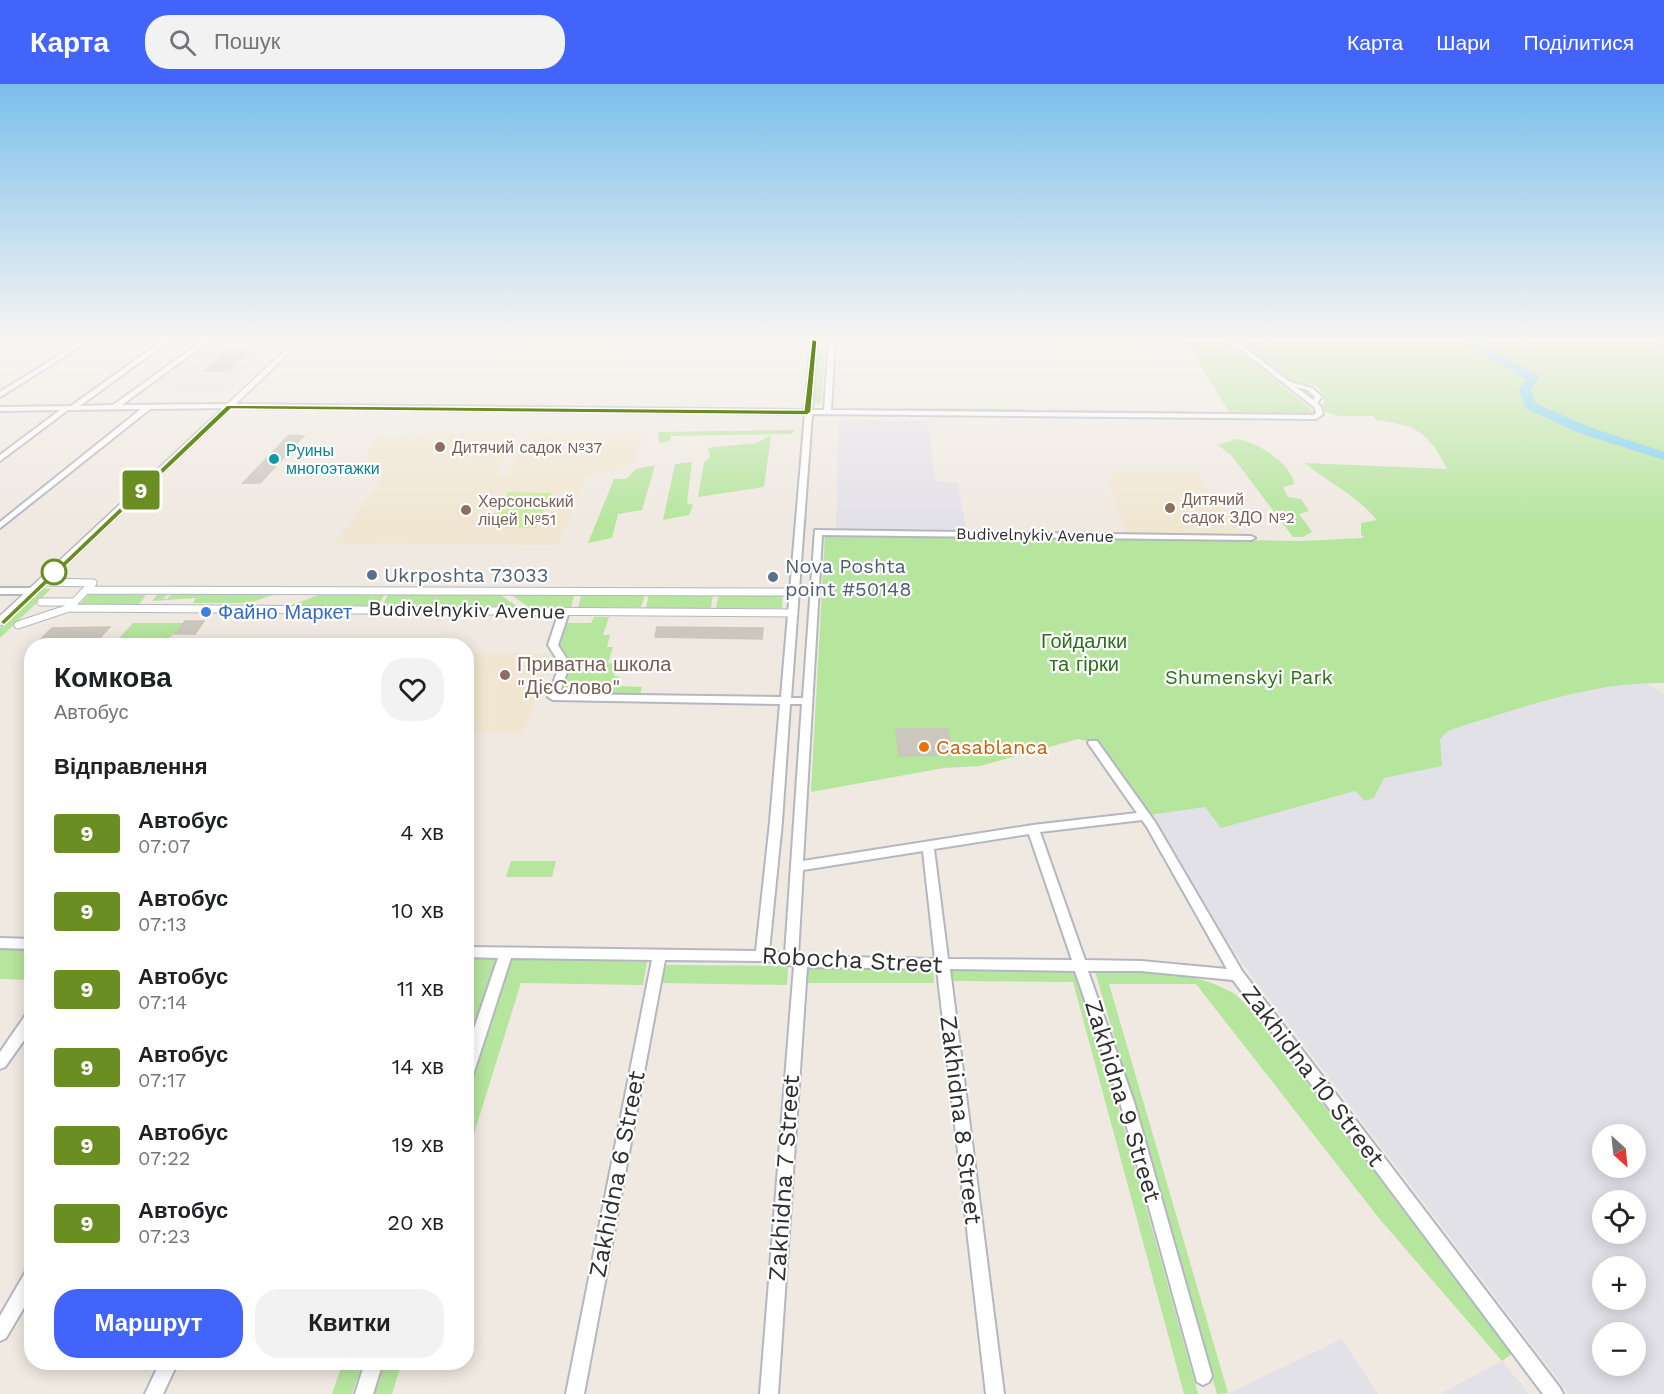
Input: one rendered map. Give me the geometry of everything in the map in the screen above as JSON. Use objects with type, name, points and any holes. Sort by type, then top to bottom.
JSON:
[{"type":"street","points":[[0,459],[78,402]]},
{"type":"street","points":[[115,407],[122,402]]},
{"type":"street","points":[[0,622],[233,402]]},
{"type":"street","points":[[762,956],[794,613],[808,402]]},
{"type":"street","points":[[827,413],[828,402]]},
{"type":"street","points":[[0,409],[229,406],[1316,417],[1321,412],[1315,402]]},
{"type":"street","points":[[0,526],[148,407]]},
{"type":"street","name":"Budivelnykiv Avenue","points":[[818,532],[1251,538]]},
{"type":"street","name":"Zakhidna 7 Street","points":[[769,1394],[796,961],[796,867],[818,532]]},
{"type":"street","name":"Budivelnykiv Avenue","points":[[18,625],[72,605],[93,583],[44,582]]},
{"type":"street","name":"Budivelnykiv Avenue","points":[[86,590],[795,592]]},
{"type":"street","points":[[0,591],[34,591]]},
{"type":"street","name":"Budivelnykiv Avenue","points":[[41,602],[72,605],[794,613]]},
{"type":"street","points":[[564,612],[553,645],[565,664],[553,697],[807,701]]},
{"type":"street","name":"Zakhidna 10 Street","points":[[1093,743],[1145,816],[1237,975],[1554,1394]]},
{"type":"street","points":[[796,867],[1033,829],[1145,816]]},
{"type":"street","name":"Zakhidna 9 Street","points":[[1033,829],[1127,1102],[1203,1376]]},
{"type":"street","name":"Zakhidna 8 Street","points":[[928,846],[940,965],[995,1394]]},
{"type":"street","points":[[0,943],[24,944]]},
{"type":"street","name":"Robocha Street","points":[[474,952],[762,956],[796,961],[940,965],[1141,966],[1237,975]]},
{"type":"street","points":[[474,1051],[506,953]]},
{"type":"street","name":"Zakhidna 6 Street","points":[[575,1394],[659,955]]},
{"type":"street","points":[[0,1063],[24,1028]]},
{"type":"street","points":[[0,1332],[24,1291]]},
{"type":"street","points":[[154,1394],[165,1370]]},
{"type":"street","points":[[364,1394],[372,1370]]},
{"type":"shaded area","points":[[839,420],[928,421],[935,481],[958,482],[966,530],[836,529]]},
{"type":"shaded area","points":[[425,433],[516,433],[496,476],[506,476],[528,433],[643,434],[632,465],[586,477],[558,545],[335,543],[382,478],[364,456],[378,437],[422,438]]},
{"type":"shaded area","name":"Дитячий садок ЗДО №2","points":[[1110,472],[1199,472],[1215,503],[1231,512],[1243,534],[1127,534],[1108,481],[1113,480]]},
{"type":"shaded area","name":"Приватна школа \"ДієСлово\"","points":[[474,653],[552,654],[523,733],[474,732]]},
{"type":"shaded area","points":[[1645,682],[1664,694],[1664,1394],[1569,1394],[1239,959],[1148,815],[1384,778],[1442,766],[1440,739],[1448,730],[1576,691]]},
{"type":"shaded area","points":[[1342,1339],[1378,1394],[1227,1394]]},
{"type":"shaded area","points":[[1502,1361],[1529,1394],[1440,1394]]},
{"type":"green space","points":[[1223,402],[1302,402],[1315,413],[1313,415],[1194,415],[1192,412],[1229,412]]},
{"type":"green space","name":"Shumenskyi Park","points":[[1324,402],[1664,402],[1664,683],[1611,686],[1585,691],[1459,727],[1448,731],[1440,739],[1442,766],[1384,778],[1374,798],[1365,801],[1355,791],[1221,828],[1205,807],[1148,815],[1099,745],[1103,744],[1078,739],[980,766],[944,768],[811,792],[825,534],[1302,541],[1364,538],[1361,534],[1361,523],[1377,520],[1360,503],[1305,463],[1447,469],[1434,446],[1420,432],[1402,425],[1376,420],[1373,416],[1338,416],[1323,411]]},
{"type":"green space","points":[[903,408],[1023,409],[1024,414],[903,412]]},
{"type":"green space","points":[[1028,410],[1190,411],[1192,415],[1029,413]]},
{"type":"green space","points":[[795,430],[792,434],[671,436],[670,441],[659,443],[658,432]]},
{"type":"green space","points":[[771,435],[764,487],[698,497],[704,463],[710,457],[708,448],[757,443]]},
{"type":"green space","points":[[1236,439],[1262,448],[1287,469],[1294,484],[1283,487],[1288,497],[1301,499],[1309,511],[1299,514],[1312,532],[1303,537],[1293,537],[1232,456],[1218,445]]},
{"type":"green space","points":[[692,462],[687,503],[693,505],[689,515],[663,520],[675,464]]},
{"type":"green space","points":[[655,465],[642,510],[618,514],[612,538],[588,543],[614,479],[626,479],[636,469]]},
{"type":"green space","points":[[508,492],[552,493],[536,528],[489,527]]},
{"type":"green space","points":[[41,588],[51,589],[0,638],[0,628]]},
{"type":"green space","points":[[172,593],[278,593],[250,603],[193,603],[196,598],[152,601],[157,595],[167,595],[163,599],[167,599]]},
{"type":"green space","points":[[324,593],[385,593],[378,606],[292,605]]},
{"type":"green space","points":[[389,593],[499,594],[518,607],[382,606]]},
{"type":"green space","points":[[508,593],[575,593],[571,607],[529,607]]},
{"type":"green space","points":[[582,593],[645,594],[641,607],[578,607]]},
{"type":"green space","points":[[649,594],[713,594],[711,608],[646,608]]},
{"type":"green space","points":[[719,594],[783,594],[782,608],[716,608]]},
{"type":"green space","points":[[88,595],[144,595],[145,597],[137,606],[78,606]]},
{"type":"green space","points":[[594,617],[609,617],[603,635],[610,635],[607,647],[613,647],[608,663],[617,664],[614,676],[620,677],[618,686],[642,687],[640,695],[559,694],[570,661],[560,645],[566,623],[591,623]]},
{"type":"green space","points":[[133,623],[184,623],[168,638],[119,638]]},
{"type":"green space","points":[[511,861],[556,861],[552,877],[506,877]]},
{"type":"green space","points":[[0,949],[24,950],[24,980],[0,979]]},
{"type":"green space","points":[[474,955],[491,956],[496,959],[474,1027]]},
{"type":"green space","points":[[516,958],[647,962],[643,985],[521,983],[474,1134],[474,1072],[508,963]]},
{"type":"green space","points":[[665,965],[788,966],[787,985],[661,983]]},
{"type":"green space","points":[[806,969],[933,969],[934,983],[806,983]]},
{"type":"green space","points":[[951,970],[1075,972],[1083,980],[1198,1394],[1184,1394],[1073,982],[952,981]]},
{"type":"green space","points":[[1095,971],[1182,975],[1215,984],[1240,998],[1263,1025],[1512,1354],[1502,1361],[1378,1217],[1196,984],[1109,984],[1228,1393],[1217,1394]]},
{"type":"green space","points":[[340,1370],[360,1370],[352,1394],[332,1394]]},
{"type":"green space","points":[[380,1370],[400,1370],[392,1394],[373,1394]]},
{"type":"building","name":"Руины многоэтажки","points":[[289,435],[304,436],[260,483],[243,483]]},
{"type":"building","points":[[185,621],[204,621],[195,634],[175,634]]},
{"type":"building","points":[[110,627],[100,638],[42,638],[52,628]]},
{"type":"building","points":[[657,627],[763,628],[762,639],[655,637]]},
{"type":"building","name":"Casablanca","points":[[896,729],[948,729],[952,755],[899,756]]},
{"type":"waterway","points":[[1528,402],[1529,405],[1584,430],[1664,456]]},
{"type":"bus line","name":"9","points":[[0,622],[229,406],[807,412],[808,402]]},
{"type":"place","name":"Дитячий садок №37","points":[[440,447]]},
{"type":"place","name":"Руины многоэтажки","points":[[274,459]]},
{"type":"place","name":"Дитячий садок ЗДО №2","points":[[1170,508]]},
{"type":"place","name":"Херсонський ліцей №51","points":[[466,510]]},
{"type":"place","name":"Ukrposhta 73033","points":[[372,575]]},
{"type":"place","name":"Nova Poshta point #50148","points":[[773,577]]},
{"type":"place","name":"Файно Маркет","points":[[206,612]]},
{"type":"place","name":"Приватна школа \"ДієСлово\"","points":[[505,675]]},
{"type":"place","name":"Casablanca","points":[[924,747]]},
{"type":"park label","name":"Гойдалки та гірки","points":[[1084,652]]}]
